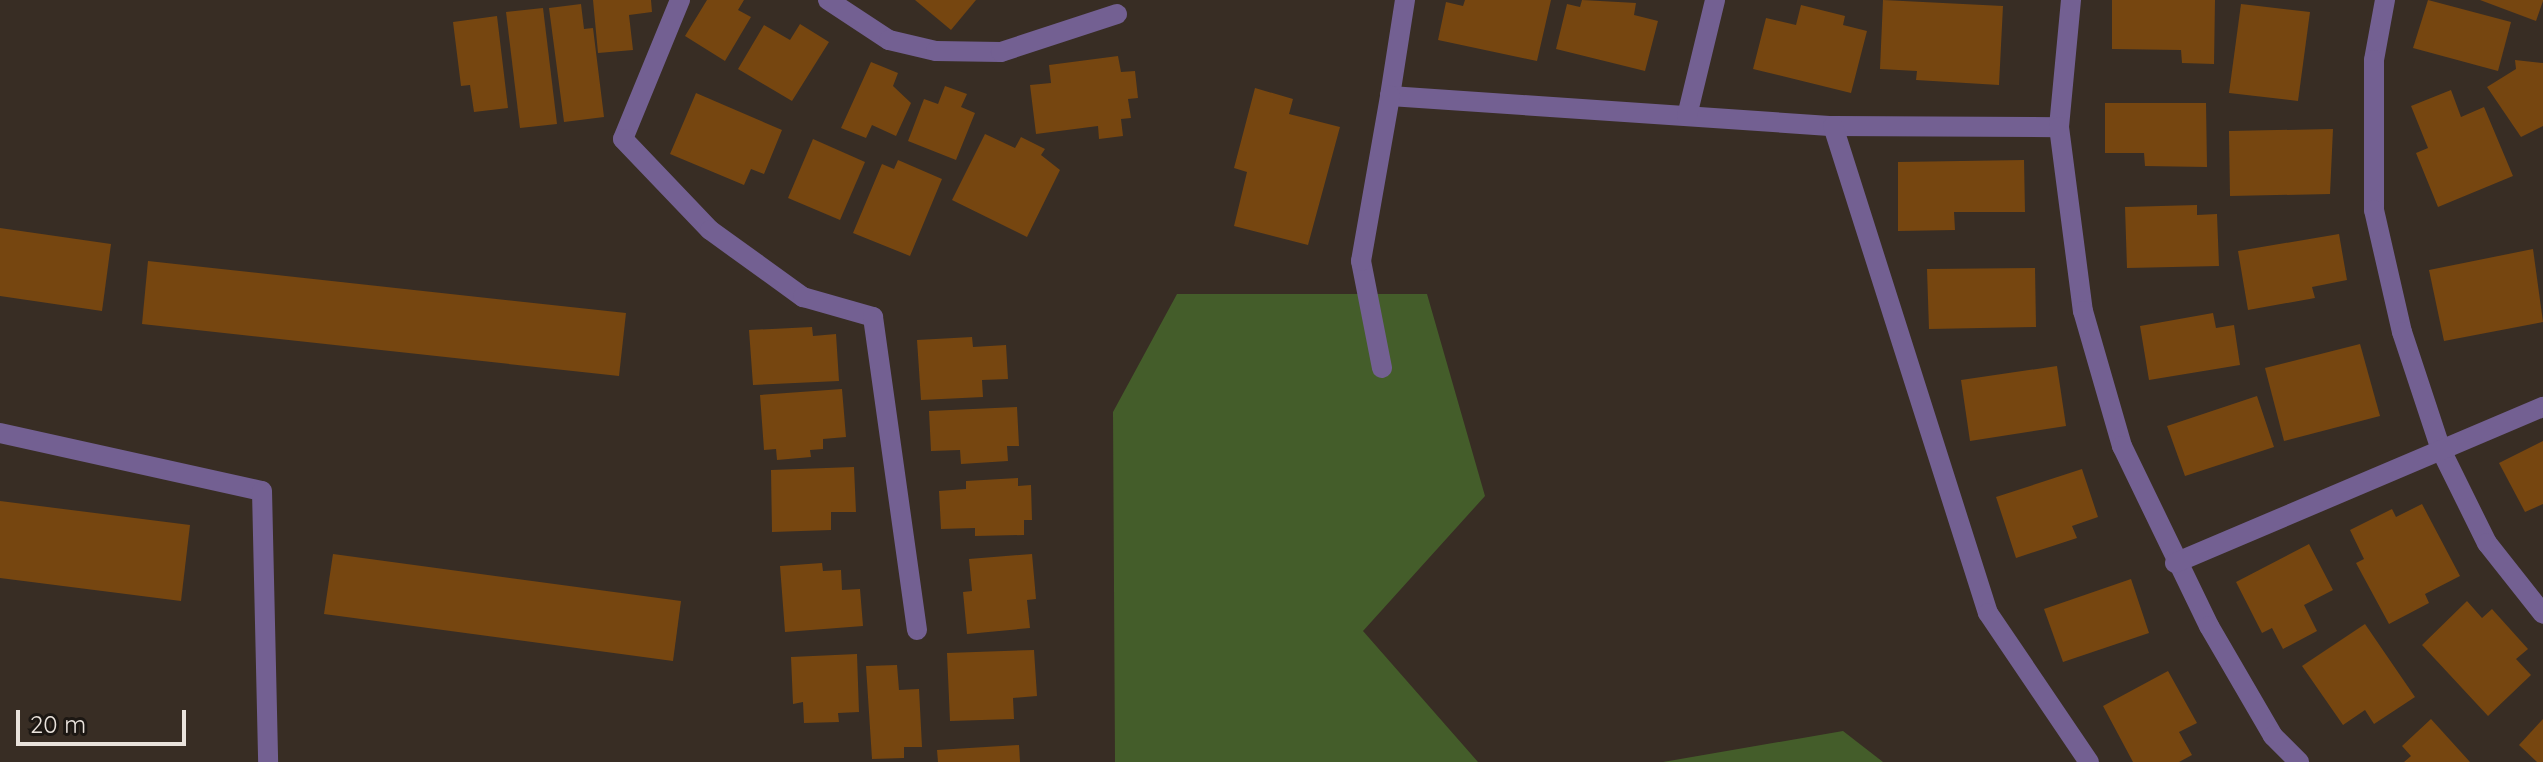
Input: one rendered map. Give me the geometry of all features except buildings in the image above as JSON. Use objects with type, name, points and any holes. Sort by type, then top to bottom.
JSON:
[{"type":"street","points":[[680,0],[623,139],[653,175],[733,247],[803,297],[873,317],[917,630]]},
{"type":"street","points":[[828,0],[889,40],[936,51],[1001,52],[1117,14]]},
{"type":"street","points":[[1382,368],[1361,261],[1405,0]]},
{"type":"street","points":[[1687,116],[1715,0]]},
{"type":"street","points":[[2071,0],[2059,127],[2083,311],[2122,446],[2175,563],[2273,736],[2299,762]]},
{"type":"street","points":[[2385,0],[2374,60],[2374,210],[2402,332],[2441,450],[2487,543],[2543,614]]},
{"type":"street","points":[[1390,96],[1833,126],[2059,127]]},
{"type":"street","points":[[1833,126],[1988,613],[2089,762]]},
{"type":"street","points":[[2175,563],[2543,407]]},
{"type":"street","points":[[0,433],[262,491],[268,762]]},
{"type":"green space","points":[[1177,294],[1427,294],[1485,496],[1363,631],[1478,762],[1115,762],[1113,412]]},
{"type":"green space","points":[[1843,731],[1883,762],[1663,762]]}]
